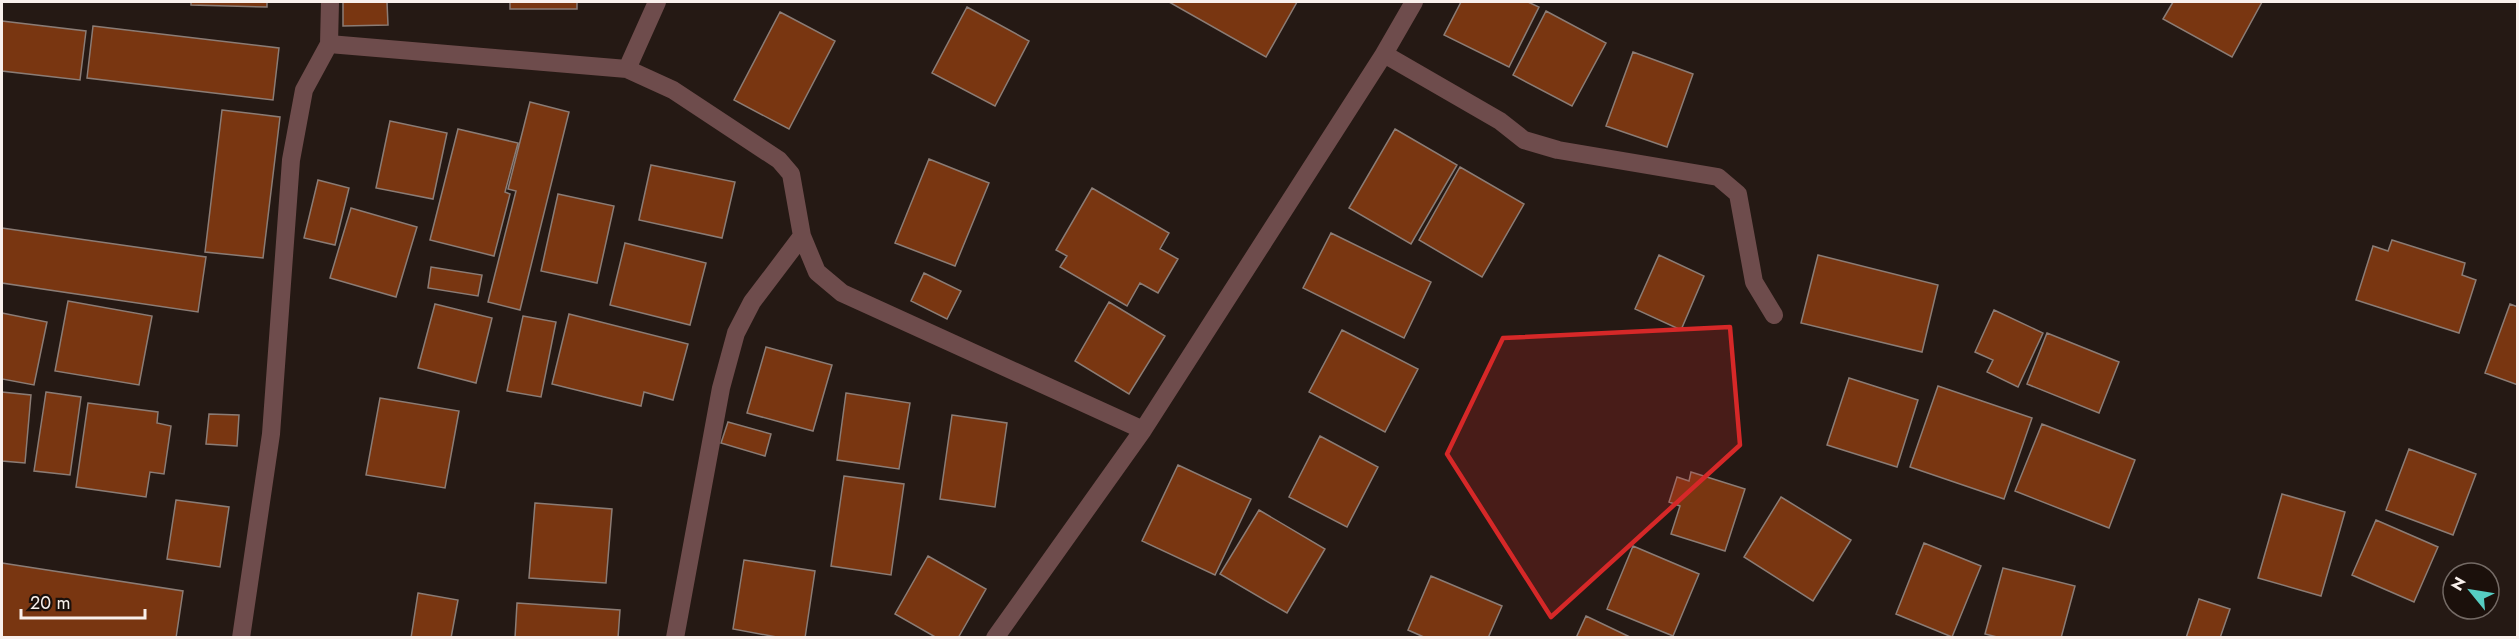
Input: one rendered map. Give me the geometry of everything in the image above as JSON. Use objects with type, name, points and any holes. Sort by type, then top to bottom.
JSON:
[{"type":"street","points":[[241,638],[271,434],[291,160],[304,90],[329,44],[330,2]]},
{"type":"street","points":[[627,69],[657,2]]},
{"type":"street","points":[[995,638],[1143,430],[1414,2]]},
{"type":"street","points":[[329,44],[627,69],[673,90],[779,160],[791,174],[802,236],[817,272],[842,293],[1143,430]]},
{"type":"street","points":[[1383,54],[1500,121],[1524,140],[1558,150],[1718,177],[1737,194],[1754,282],[1774,315]]},
{"type":"street","points":[[675,638],[721,388],[736,333],[752,302],[802,236]]},
{"type":"highlighted area","points":[[1730,327],[1740,445],[1551,617],[1447,454],[1503,338]]},
{"type":"building","points":[[191,2],[267,2],[267,7],[191,5]]},
{"type":"building","points":[[343,2],[387,2],[388,25],[343,26]]},
{"type":"building","points":[[510,2],[577,2],[577,9],[510,9]]},
{"type":"building","points":[[1169,2],[1297,2],[1266,57]]},
{"type":"building","points":[[1461,2],[1528,2],[1539,7],[1509,67],[1444,35]]},
{"type":"building","points":[[2173,2],[2262,2],[2232,57],[2163,19]]},
{"type":"building","points":[[967,7],[1029,41],[995,106],[932,73]]},
{"type":"building","points":[[1546,11],[1606,43],[1572,106],[1513,75]]},
{"type":"building","points":[[780,12],[835,41],[789,129],[734,100]]},
{"type":"building","points":[[2,21],[86,31],[80,80],[2,71]]},
{"type":"building","points":[[93,26],[279,48],[273,100],[87,78]]},
{"type":"building","points":[[1633,52],[1693,74],[1667,147],[1606,126]]},
{"type":"building","points":[[530,102],[569,112],[520,310],[488,302],[516,191],[508,189]]},
{"type":"building","points":[[222,110],[280,117],[263,258],[205,252]]},
{"type":"building","points":[[390,121],[447,133],[433,199],[376,188]]},
{"type":"building","points":[[458,129],[518,143],[505,192],[510,194],[494,256],[430,240]]},
{"type":"building","points":[[1395,129],[1457,165],[1411,244],[1349,208]]},
{"type":"building","points":[[929,159],[989,183],[955,266],[895,243]]},
{"type":"building","points":[[651,165],[735,182],[722,238],[639,220]]},
{"type":"building","points":[[1460,167],[1524,204],[1482,277],[1419,240]]},
{"type":"building","points":[[318,180],[349,188],[335,245],[304,238]]},
{"type":"building","points":[[1092,188],[1169,233],[1160,249],[1178,259],[1158,293],[1140,283],[1127,306],[1060,267],[1067,256],[1056,250]]},
{"type":"building","points":[[558,194],[614,206],[597,283],[541,271]]},
{"type":"building","points":[[351,208],[417,227],[396,297],[330,278]]},
{"type":"building","points":[[2,228],[206,257],[198,312],[2,283]]},
{"type":"building","points":[[1331,233],[1431,282],[1404,338],[1303,288]]},
{"type":"building","points":[[2392,240],[2465,263],[2462,275],[2476,280],[2459,333],[2356,300],[2373,246],[2388,251]]},
{"type":"building","points":[[625,243],[706,263],[690,325],[610,305]]},
{"type":"building","points":[[1659,255],[1704,276],[1681,330],[1635,309]]},
{"type":"building","points":[[1818,255],[1938,285],[1922,352],[1801,323]]},
{"type":"building","points":[[431,267],[482,275],[478,296],[428,288]]},
{"type":"building","points":[[924,273],[961,291],[947,319],[911,301]]},
{"type":"building","points":[[68,301],[152,316],[139,385],[55,371]]},
{"type":"building","points":[[1109,302],[1165,336],[1129,394],[1075,361]]},
{"type":"building","points":[[435,304],[492,318],[476,383],[418,368]]},
{"type":"building","points":[[2510,304],[2518,307],[2518,385],[2485,373]]},
{"type":"building","points":[[1994,310],[2043,333],[2018,387],[1987,372],[1993,360],[1975,352]]},
{"type":"building","points":[[2,313],[47,322],[34,385],[2,379]]},
{"type":"building","points":[[569,314],[688,344],[673,400],[644,392],[641,406],[552,384]]},
{"type":"building","points":[[523,316],[556,322],[541,397],[507,391]]},
{"type":"building","points":[[1342,330],[1418,369],[1385,432],[1309,392]]},
{"type":"building","points":[[2047,333],[2119,362],[2099,413],[2027,384]]},
{"type":"building","points":[[766,347],[832,365],[813,431],[747,413]]},
{"type":"building","points":[[1849,378],[1918,400],[1897,467],[1827,445]]},
{"type":"building","points":[[1938,386],[2032,418],[2004,499],[1910,467]]},
{"type":"building","points":[[2,392],[31,395],[25,463],[2,461]]},
{"type":"building","points":[[46,392],[81,397],[70,475],[34,471]]},
{"type":"building","points":[[846,393],[910,403],[899,469],[837,460]]},
{"type":"building","points":[[380,398],[459,411],[445,488],[366,475]]},
{"type":"building","points":[[88,403],[158,412],[157,423],[171,426],[164,474],[150,472],[146,497],[76,487]]},
{"type":"building","points":[[209,414],[239,415],[237,446],[206,444]]},
{"type":"building","points":[[952,415],[1007,423],[995,507],[940,499]]},
{"type":"building","points":[[728,422],[771,434],[765,456],[721,443]]},
{"type":"building","points":[[2042,424],[2135,460],[2109,528],[2015,491]]},
{"type":"building","points":[[1320,436],[1378,467],[1347,527],[1289,497]]},
{"type":"building","points":[[2409,449],[2476,474],[2453,535],[2386,510]]},
{"type":"building","points":[[1178,465],[1251,499],[1215,575],[1142,541]]},
{"type":"building","points":[[1691,472],[1745,489],[1725,551],[1671,534],[1680,506],[1669,502],[1677,477],[1689,481]]},
{"type":"building","points":[[844,476],[904,484],[891,575],[831,566]]},
{"type":"building","points":[[2282,494],[2345,512],[2321,596],[2258,578]]},
{"type":"building","points":[[1781,497],[1851,540],[1813,601],[1744,557]]},
{"type":"building","points":[[176,500],[229,507],[220,567],[167,559]]},
{"type":"building","points":[[535,503],[612,509],[606,583],[529,578]]},
{"type":"building","points":[[1259,510],[1325,549],[1287,613],[1220,574]]},
{"type":"building","points":[[2376,520],[2438,547],[2414,602],[2352,575]]},
{"type":"building","points":[[1924,543],[1981,566],[1952,637],[1896,614]]},
{"type":"building","points":[[1633,546],[1699,574],[1673,636],[1607,609]]},
{"type":"building","points":[[928,556],[986,589],[958,638],[937,638],[895,614]]},
{"type":"building","points":[[744,560],[815,571],[805,638],[782,638],[733,629]]},
{"type":"building","points":[[2,563],[183,591],[176,638],[2,638]]},
{"type":"building","points":[[2003,568],[2075,586],[2061,638],[2001,638],[1985,634]]},
{"type":"building","points":[[1431,576],[1502,606],[1488,638],[1426,638],[1408,630]]},
{"type":"building","points":[[418,593],[458,600],[451,638],[411,638]]},
{"type":"building","points":[[2199,599],[2230,609],[2220,638],[2186,638]]},
{"type":"building","points":[[517,603],[620,610],[618,638],[515,638]]},
{"type":"building","points":[[1586,616],[1632,638],[1576,638]]}]
